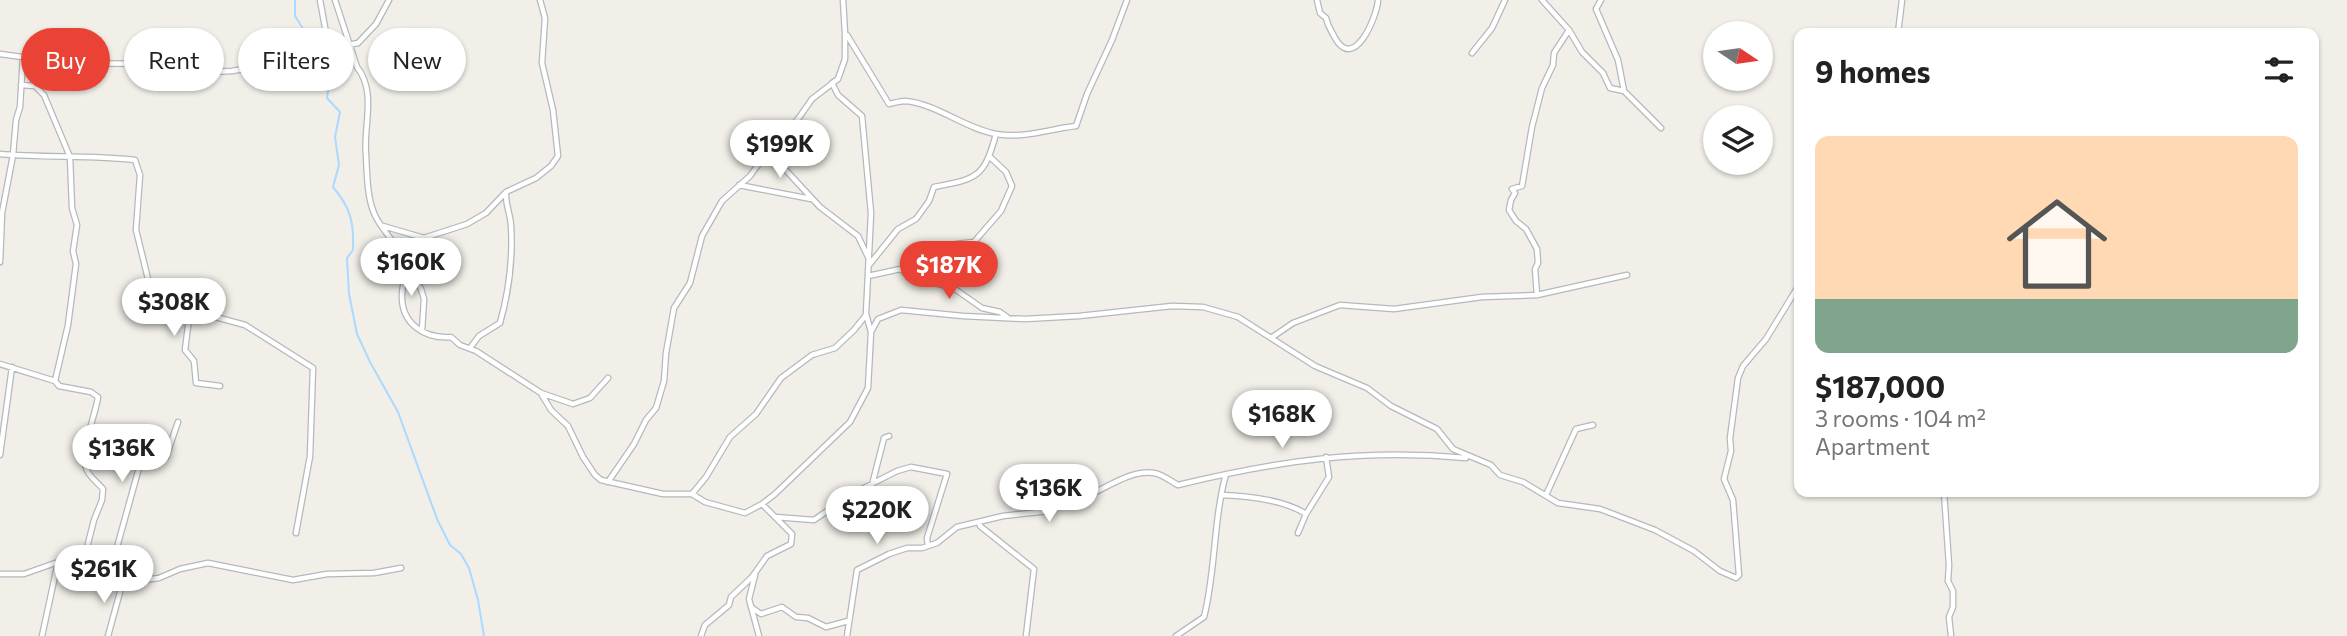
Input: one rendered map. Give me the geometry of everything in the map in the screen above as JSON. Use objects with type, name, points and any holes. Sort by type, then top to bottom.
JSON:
[{"type":"street","points":[[320,0],[325,28]]},
{"type":"street","points":[[335,0],[344,28]]},
{"type":"street","points":[[354,43],[358,43],[376,24],[389,0]]},
{"type":"street","points":[[382,226],[424,239],[467,224],[486,213],[506,192],[536,178],[551,166],[558,156],[553,110],[542,63],[545,18],[540,0]]},
{"type":"street","points":[[608,482],[656,408],[664,381],[674,308],[690,283],[702,236],[722,201],[750,176],[812,99],[838,79],[845,59],[843,0]]},
{"type":"street","points":[[845,33],[889,104],[905,101],[996,134],[1032,136],[1076,126],[1127,0]]},
{"type":"street","points":[[1317,0],[1328,29],[1339,45],[1347,48],[1356,47],[1362,41],[1375,17],[1378,0]]},
{"type":"street","points":[[1472,53],[1492,28],[1505,0]]},
{"type":"street","points":[[1542,0],[1569,30],[1582,52],[1603,73],[1610,88],[1624,91],[1661,128]]},
{"type":"street","points":[[1601,0],[1596,9],[1618,60],[1624,91]]},
{"type":"street","points":[[1899,28],[1902,0]]},
{"type":"street","points":[[1537,295],[1537,249],[1526,229],[1509,210],[1515,193],[1512,189],[1522,186],[1542,88],[1553,65],[1554,53],[1569,30]]},
{"type":"street","points":[[0,54],[21,57]]},
{"type":"street","points":[[354,56],[369,94],[366,152],[372,206],[375,216],[418,282],[424,299],[422,332]]},
{"type":"street","points":[[110,63],[158,64],[210,72],[238,70]]},
{"type":"street","points":[[541,393],[551,410],[568,426],[595,475],[608,482],[663,494],[692,494],[705,502],[746,513],[762,504],[850,422],[868,388],[871,332],[866,314],[872,213],[862,116],[838,95],[832,83],[838,79]]},
{"type":"street","points":[[0,262],[3,205],[13,155],[21,85]]},
{"type":"street","points":[[40,91],[70,157],[72,208],[77,225],[73,251],[76,264],[68,325],[55,381]]},
{"type":"street","points":[[869,262],[898,229],[916,219],[929,201],[934,187],[973,178],[990,157],[996,134]]},
{"type":"street","points":[[0,154],[104,156],[135,160],[139,175],[136,230],[148,279],[158,293],[190,310],[245,326],[313,368],[310,456],[296,533]]},
{"type":"street","points":[[868,276],[919,265],[956,244],[974,242],[1001,211],[1012,187],[1006,172],[990,157]]},
{"type":"street","points":[[764,158],[782,166],[830,216],[858,236],[869,262]]},
{"type":"street","points":[[740,185],[816,200]]},
{"type":"street","points":[[470,348],[479,336],[500,323],[503,311],[511,264],[511,223],[505,199],[506,192]]},
{"type":"street","points":[[404,260],[406,272],[403,307],[407,319],[422,332],[441,338],[452,337],[460,345],[470,348],[541,393],[573,404],[590,398],[608,379]]},
{"type":"street","points":[[901,269],[912,278],[952,288],[982,308],[1000,312],[1009,318]]},
{"type":"street","points":[[1271,338],[1293,323],[1340,305],[1394,309],[1482,297],[1537,295],[1627,275]]},
{"type":"street","points":[[871,332],[878,319],[901,310],[1009,318],[1079,316],[1172,306],[1203,307],[1238,317],[1315,366],[1367,387],[1391,406],[1437,429],[1453,449],[1491,465],[1500,475],[1523,482],[1558,503],[1600,509],[1655,530],[1694,551],[1720,571],[1738,578],[1733,500],[1724,479],[1731,451],[1730,438],[1738,378],[1743,366],[1766,339],[1794,293]]},
{"type":"street","points":[[190,310],[185,350],[194,361],[196,383],[220,386]]},
{"type":"street","points":[[692,494],[730,438],[756,414],[781,378],[813,355],[835,348],[866,314]]},
{"type":"street","points":[[0,364],[55,381],[59,386],[91,392],[98,397],[85,462],[87,471],[103,489],[102,500],[82,567]]},
{"type":"street","points":[[0,455],[12,367]]},
{"type":"street","points":[[108,576],[142,457],[166,457],[178,422]]},
{"type":"street","points":[[1546,495],[1576,429],[1593,425]]},
{"type":"street","points":[[871,486],[884,438],[889,436]]},
{"type":"street","points":[[847,636],[858,570],[889,554],[937,543],[957,527],[1003,516],[1049,511],[1050,506],[1073,504],[1126,477],[1154,472],[1178,485],[1247,468],[1326,457],[1400,454],[1471,458]]},
{"type":"street","points":[[1298,533],[1306,514],[1329,477],[1326,457]]},
{"type":"street","points":[[775,517],[814,520],[852,494],[897,471],[911,467],[947,474],[927,538],[928,546]]},
{"type":"street","points":[[1177,636],[1204,617],[1212,587],[1221,495],[1226,474]]},
{"type":"street","points":[[1221,495],[1267,501],[1299,509],[1306,514]]},
{"type":"street","points":[[1944,497],[1948,581],[1953,591],[1953,607],[1949,617],[1951,636]]},
{"type":"street","points":[[701,636],[705,625],[729,605],[731,597],[755,574],[767,556],[791,544],[792,534],[762,504]]},
{"type":"street","points":[[979,522],[980,526],[1034,569],[1026,636]]},
{"type":"street","points":[[42,636],[58,562]]},
{"type":"street","points":[[0,574],[24,574],[58,562],[123,581],[159,578],[180,569],[208,563],[293,580],[327,574],[374,573],[401,568]]},
{"type":"street","points":[[755,574],[749,599],[759,636]]},
{"type":"street","points":[[111,635],[123,581]]},
{"type":"street","points":[[751,607],[761,614],[782,607],[796,617],[808,618],[826,627],[849,621]]},
{"type":"waterway","points":[[295,0],[295,16],[303,28]]},
{"type":"waterway","points":[[328,91],[327,98],[340,112],[335,137],[339,165],[333,187],[348,209],[352,224],[353,250],[347,258],[349,294],[357,334],[398,412],[437,519],[450,545],[461,554],[469,568],[484,636]]}]
